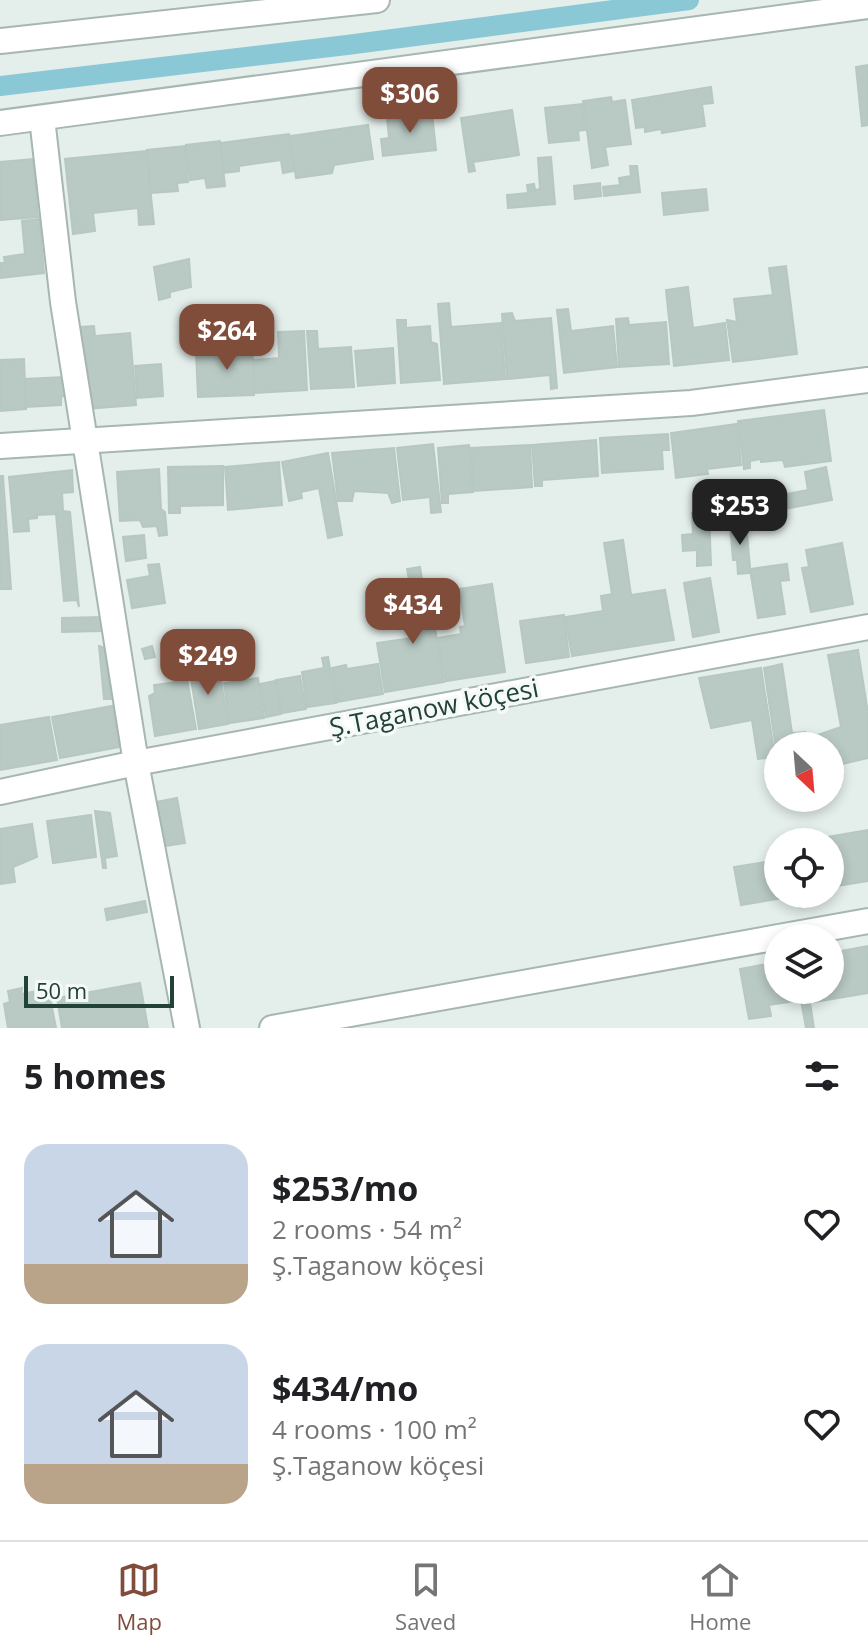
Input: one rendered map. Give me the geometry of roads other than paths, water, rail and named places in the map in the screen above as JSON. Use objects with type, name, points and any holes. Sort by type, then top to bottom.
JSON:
[{"type":"street","points":[[0,41],[377,0]]},
{"type":"street","points":[[0,123],[868,6]]},
{"type":"street","points":[[42,118],[63,302],[136,763],[187,1028]]},
{"type":"street","points":[[0,446],[691,403],[868,380]]},
{"type":"street","name":"Ş.Taganow köçesi","points":[[0,792],[136,763],[868,627]]},
{"type":"street","points":[[272,1028],[868,921]]},
{"type":"waterway","points":[[0,86],[689,0]]}]
